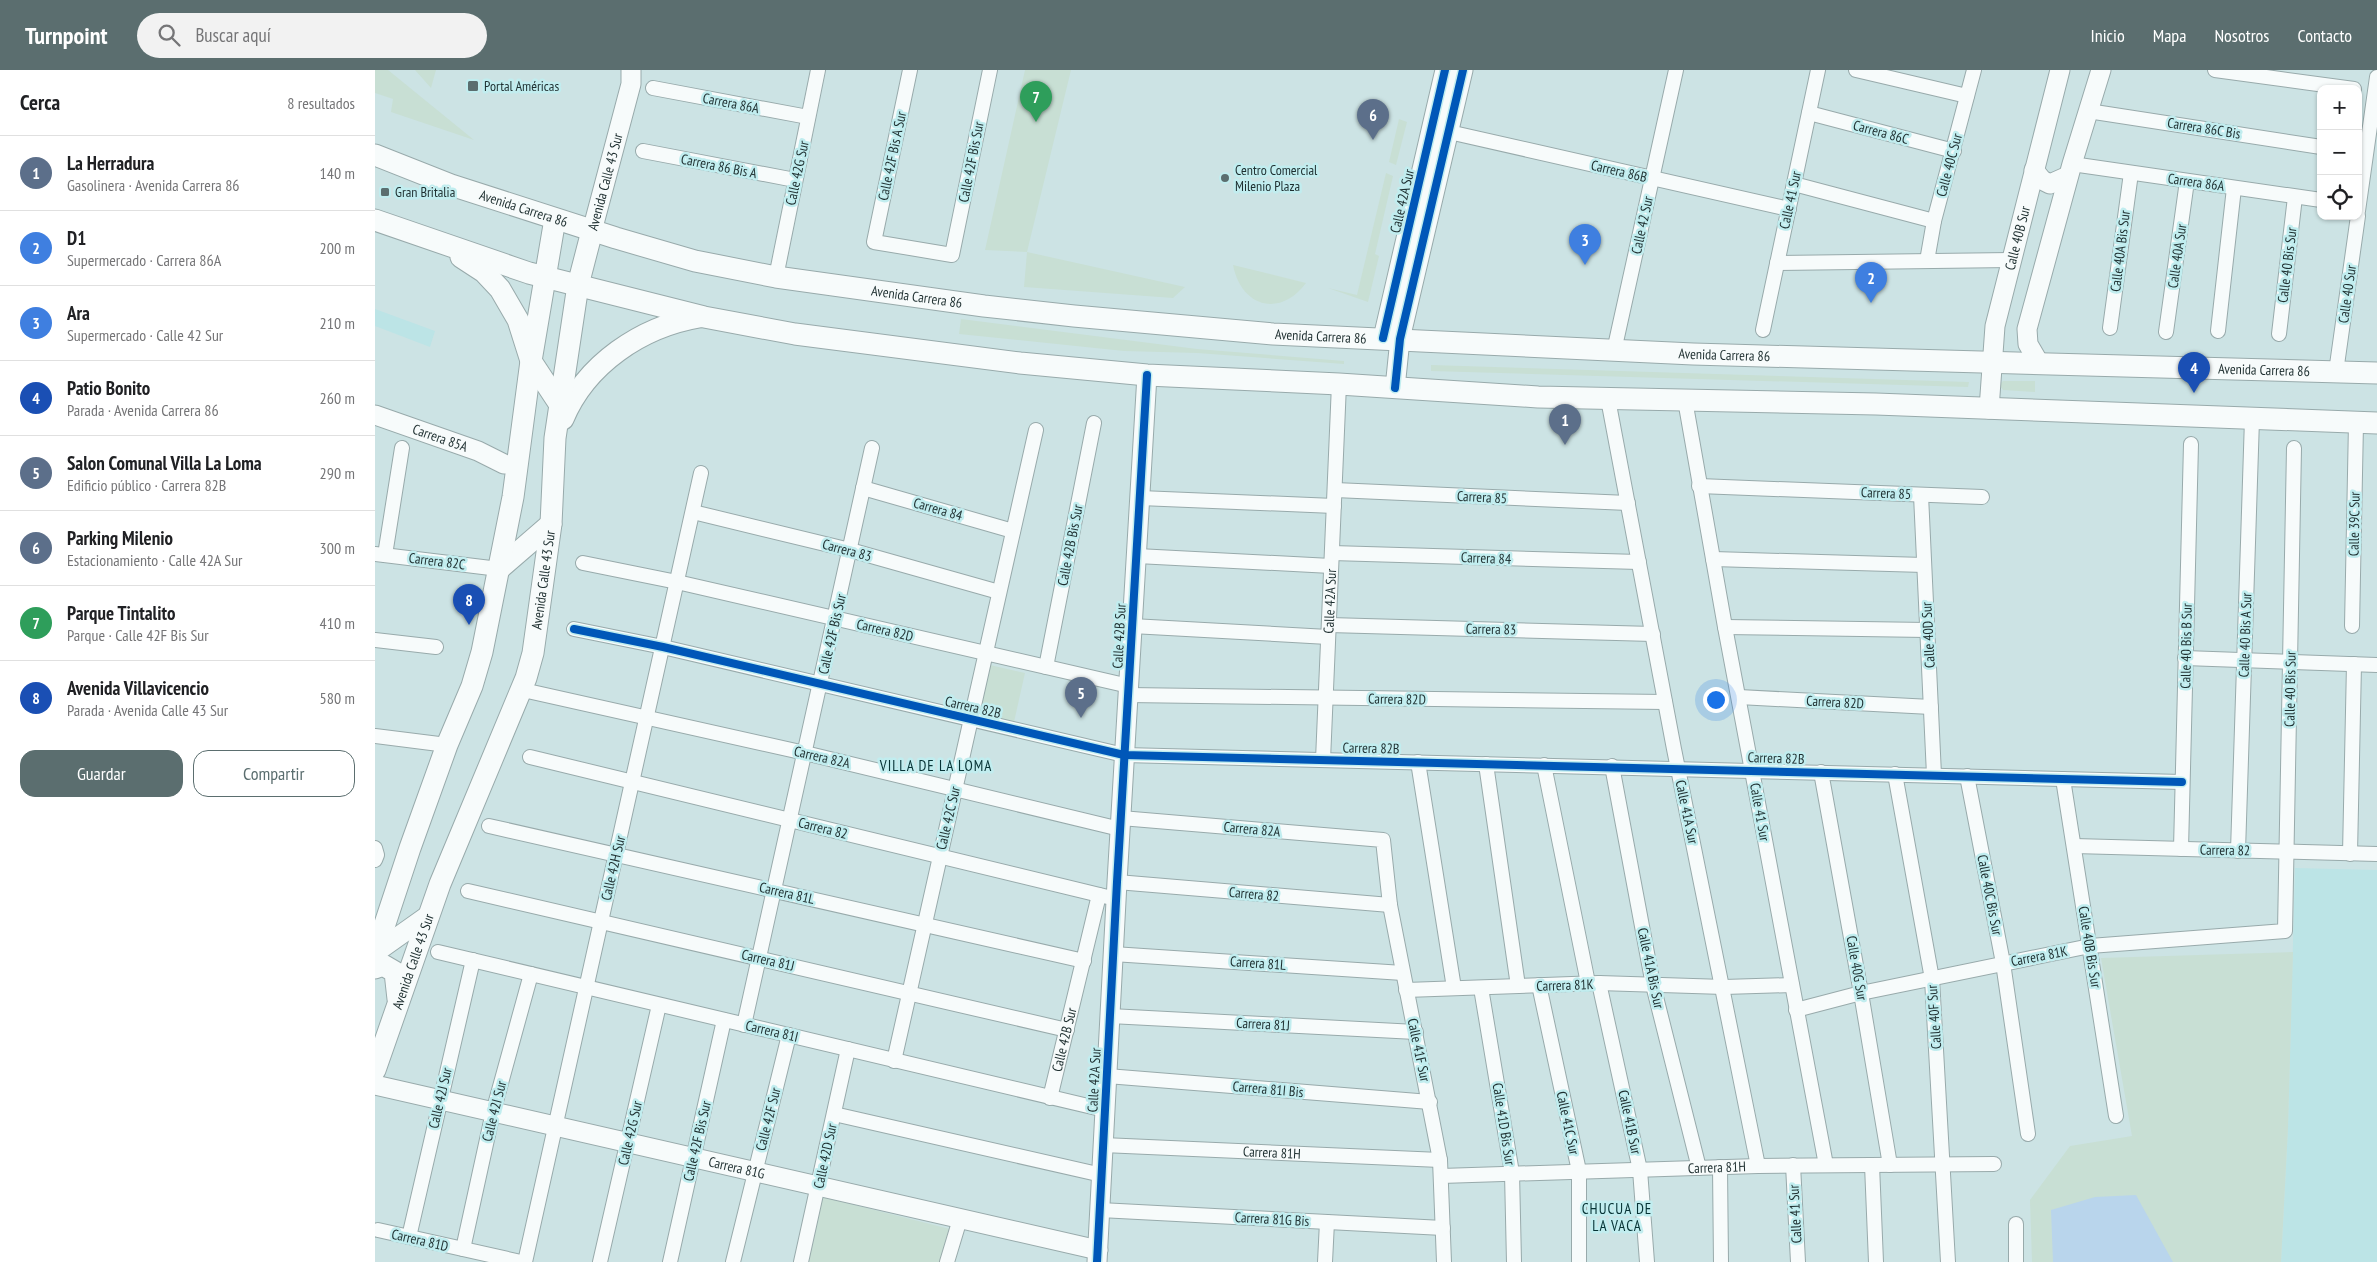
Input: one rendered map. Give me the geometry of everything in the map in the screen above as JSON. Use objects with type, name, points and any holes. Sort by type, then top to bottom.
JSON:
[{"type":"main road","name":"Avenida Carrera 86","points":[[375,155],[451,185],[593,231],[695,261],[775,277],[984,306],[1074,316],[1273,334],[1614,350],[2377,373]]},
{"type":"main road","points":[[375,953],[379,921],[447,745],[472,686],[482,652],[513,497],[531,361],[555,219]]},
{"type":"main road","points":[[375,220],[423,238],[545,277],[704,317],[795,334],[1020,363],[1147,375],[1339,384],[1538,397],[1989,409],[2367,423]]},
{"type":"main road","name":"Avenida Calle 43 Sur","points":[[375,1070],[440,884],[523,690],[533,653],[551,524],[555,438],[578,285],[593,231]]},
{"type":"main road","points":[[423,238],[473,265],[496,285],[518,320],[531,361],[560,406]]},
{"type":"main road","points":[[555,438],[565,413],[579,390],[596,370],[614,354],[655,329],[704,317]]},
{"type":"main road","points":[[499,569],[551,524]]},
{"type":"main road","points":[[375,968],[383,965],[395,972],[398,1004]]},
{"type":"street","name":"Avenida Calle 43 Sur","points":[[593,231],[631,84],[631,70]]},
{"type":"street","name":"Calle 42G Sur","points":[[775,277],[818,70]]},
{"type":"street","name":"Calle 42F Bis A Sur","points":[[910,70],[874,242],[953,255]]},
{"type":"street","name":"Calle 42F Bis Sur","points":[[953,255],[990,70]]},
{"type":"street","name":"Calle 42A Sur","points":[[1395,388],[1391,339],[1445,70]]},
{"type":"street","name":"Calle 42A Sur","points":[[1391,339],[1449,132],[1463,70]]},
{"type":"street","name":"Calle 42 Sur","points":[[1614,350],[1676,70]]},
{"type":"street","name":"Calle 41 Sur","points":[[1763,330],[1818,70]]},
{"type":"street","points":[[1857,70],[1967,96]]},
{"type":"street","name":"Calle 40C Sur","points":[[1927,261],[1934,221],[1974,70]]},
{"type":"street","name":"Calle 40B Sur","points":[[1989,409],[1995,326],[2060,70]]},
{"type":"street","points":[[2039,363],[2028,344],[2027,329],[2070,170],[2101,70]]},
{"type":"street","points":[[2215,70],[2325,85]]},
{"type":"street","points":[[2362,153],[2377,77]]},
{"type":"street","name":"Carrera 86A","points":[[653,88],[808,117]]},
{"type":"street","points":[[2362,90],[2375,92]]},
{"type":"street","name":"Carrera 86C Bis","points":[[2088,110],[2317,146]]},
{"type":"street","name":"Carrera 86C","points":[[1809,113],[1954,151]]},
{"type":"street","name":"Carrera 86B","points":[[1449,132],[1789,209]]},
{"type":"street","name":"Carrera 86 Bis A","points":[[643,151],[795,180]]},
{"type":"street","points":[[2034,170],[2042,180],[2050,184],[2070,170]]},
{"type":"street","name":"Carrera 86A","points":[[2070,170],[2131,173],[2317,200]]},
{"type":"street","name":"Calle 40A Bis Sur","points":[[2110,328],[2131,173]]},
{"type":"street","name":"Calle 40A Sur","points":[[2166,332],[2187,181]]},
{"type":"street","points":[[1794,184],[1934,221]]},
{"type":"street","points":[[2218,331],[2234,188]]},
{"type":"street","name":"Calle 40 Bis Sur","points":[[2279,334],[2295,197]]},
{"type":"street","name":"Calle 40 Sur","points":[[2336,372],[2356,220]]},
{"type":"street","points":[[1777,263],[2011,260]]},
{"type":"street","name":"Calle 42B Sur","points":[[1050,1098],[1084,961],[1111,892],[1120,823],[1125,755],[1147,375]]},
{"type":"street","name":"Calle 42A Sur","points":[[1323,760],[1339,384]]},
{"type":"street","name":"Calle 41A Sur","points":[[1608,399],[1665,702],[1724,987],[1758,1166]]},
{"type":"street","name":"Calle 41 Sur","points":[[1685,400],[1699,486],[1796,1010],[1827,1165]]},
{"type":"street","name":"Carrera 85A","points":[[375,415],[478,450],[504,464]]},
{"type":"street","name":"Calle 40 Bis A Sur","points":[[2238,851],[2252,419]]},
{"type":"street","name":"Calle 42B Bis Sur","points":[[1046,667],[1094,423]]},
{"type":"street","name":"Calle 39C Sur","points":[[2352,626],[2367,423]]},
{"type":"street","name":"Calle 42C Sur","points":[[894,1060],[926,925],[1036,430]]},
{"type":"street","name":"Calle 40 Bis B Sur","points":[[2181,849],[2191,444]]},
{"type":"street","points":[[380,554],[402,448]]},
{"type":"street","name":"Calle 42F Bis Sur","points":[[744,1025],[872,448]]},
{"type":"street","name":"Calle 40 Bis Sur","points":[[2285,931],[2294,448]]},
{"type":"street","name":"Calle 42H Sur","points":[[525,1262],[701,473]]},
{"type":"street","name":"Carrera 85","points":[[1699,486],[1982,497]]},
{"type":"street","name":"Carrera 84","points":[[863,488],[1013,531]]},
{"type":"street","name":"Carrera 85","points":[[1335,490],[1628,503]]},
{"type":"street","name":"Calle 40D Sur","points":[[1921,495],[1935,775]]},
{"type":"street","points":[[1140,498],[1334,506]]},
{"type":"street","name":"Carrera 83","points":[[693,512],[850,550],[999,592]]},
{"type":"street","name":"Carrera 82C","points":[[380,554],[499,569]]},
{"type":"street","name":"Carrera 84","points":[[1137,556],[1332,560],[1639,562]]},
{"type":"street","points":[[1713,559],[1924,565]]},
{"type":"street","name":"Carrera 82D","points":[[583,564],[677,582],[1046,667],[1128,691],[1326,698],[1665,702]]},
{"type":"street","name":"Carrera 83","points":[[1132,626],[1329,631],[1653,634]]},
{"type":"street","points":[[1725,627],[1927,630]]},
{"type":"street","name":"Carrera 82B","points":[[574,629],[663,647],[1125,755],[2182,782]]},
{"type":"street","points":[[375,640],[436,647]]},
{"type":"street","points":[[2185,658],[2377,665]]},
{"type":"street","points":[[2350,854],[2353,664]]},
{"type":"street","name":"Carrera 82A","points":[[523,690],[805,753],[955,789],[1120,823],[1383,840]]},
{"type":"street","name":"Carrera 82D","points":[[1739,697],[1931,707]]},
{"type":"street","points":[[375,736],[447,745]]},
{"type":"street","name":"Carrera 82","points":[[530,757],[940,857],[1111,892],[1390,905]]},
{"type":"street","points":[[1418,762],[1454,988]]},
{"type":"street","points":[[1485,764],[1518,986]]},
{"type":"street","name":"Calle 41B Sur","points":[[1544,765],[1594,983],[1640,1170],[1647,1262]]},
{"type":"street","name":"Calle 41A Bis Sur","points":[[1613,766],[1653,985],[1699,1168]]},
{"type":"street","name":"Calle 40G Sur","points":[[1821,772],[1890,1165]]},
{"type":"street","name":"Calle 40F Sur","points":[[1895,774],[1932,979],[1949,1262]]},
{"type":"street","name":"Calle 40C Bis Sur","points":[[1967,776],[2003,963],[2027,1134]]},
{"type":"street","name":"Calle 40B Bis Sur","points":[[2063,779],[2116,1116]]},
{"type":"street","name":"Carrera 81L","points":[[489,826],[1084,961]]},
{"type":"street","name":"Calle 41F Sur","points":[[1383,840],[1390,905],[1440,1160],[1444,1262]]},
{"type":"street","name":"Carrera 82","points":[[2074,846],[2377,854]]},
{"type":"street","points":[[375,848],[377,854],[375,860]]},
{"type":"street","name":"Carrera 81J","points":[[468,891],[1067,1030]]},
{"type":"street","name":"Calle 42A Sur","points":[[1097,1256],[1113,954],[1111,892]]},
{"type":"street","points":[[375,953],[430,914]]},
{"type":"street","name":"Carrera 81K","points":[[1796,1010],[1861,993],[2090,946],[2285,931]]},
{"type":"street","name":"Carrera 81I","points":[[438,952],[1105,1110]]},
{"type":"street","name":"Carrera 81L","points":[[1113,954],[1403,973]]},
{"type":"street","name":"Calle 42J Sur","points":[[409,1237],[439,1100],[473,960]]},
{"type":"street","name":"Calle 42I Sur","points":[[463,1249],[493,1112],[531,974]]},
{"type":"street","name":"Carrera 81K","points":[[1406,990],[1594,983],[1724,987],[1792,985]]},
{"type":"street","name":"Calle 41C Sur","points":[[1539,986],[1579,1171],[1579,1262]]},
{"type":"street","name":"Calle 41D Bis Sur","points":[[1481,988],[1512,1174],[1514,1262]]},
{"type":"street","name":"Calle 42G Sur","points":[[600,1262],[659,1005]]},
{"type":"street","name":"Carrera 81J","points":[[1110,1016],[1416,1032]]},
{"type":"street","name":"Calle 42F Bis Sur","points":[[670,1262],[725,1020]]},
{"type":"street","name":"Calle 42F Sur","points":[[733,1262],[789,1035]]},
{"type":"street","name":"Calle 42D Sur","points":[[801,1262],[848,1050]]},
{"type":"street","name":"Carrera 81I Bis","points":[[1107,1076],[1430,1102]]},
{"type":"street","name":"Carrera 81G","points":[[375,1085],[959,1219],[1097,1256]]},
{"type":"street","points":[[834,1114],[1102,1175]]},
{"type":"street","name":"Carrera 81H","points":[[1103,1145],[1440,1160]]},
{"type":"street","name":"Carrera 81H","points":[[1441,1176],[1758,1166],[1944,1166],[1994,1164]]},
{"type":"street","points":[[1872,1165],[1876,1262]]},
{"type":"street","name":"Calle 41 Sur","points":[[1793,1166],[1798,1262]]},
{"type":"street","points":[[1720,1167],[1721,1262]]},
{"type":"street","name":"Carrera 81G Bis","points":[[1100,1210],[1443,1228]]},
{"type":"street","points":[[947,1262],[959,1219]]},
{"type":"street","points":[[1325,1262],[1327,1222]]},
{"type":"street","points":[[2016,1224],[2016,1262]]},
{"type":"street","name":"Carrera 81D","points":[[378,1230],[521,1262]]},
{"type":"shaded area","points":[[375,309],[435,331],[430,347],[375,326]]},
{"type":"shaded area","points":[[2295,868],[2377,870],[2377,1262],[2281,1262],[2288,1128]]},
{"type":"shaded area","points":[[2136,1195],[2173,1262],[2053,1262],[2051,1210],[2095,1197]]},
{"type":"green space","points":[[375,70],[388,70],[474,140],[391,112],[393,99],[375,93]]},
{"type":"green space","points":[[415,70],[436,70],[431,88]]},
{"type":"green space","points":[[1025,70],[1071,70],[1027,252],[985,250]]},
{"type":"green space","points":[[1399,119],[1407,122],[1396,165],[1389,162]]},
{"type":"green space","points":[[1386,173],[1393,176],[1375,254],[1379,256],[1368,302],[1328,288],[1357,295]]},
{"type":"green space","points":[[1027,252],[1185,287],[1173,298],[1024,287]]},
{"type":"green space","points":[[1233,265],[1306,283],[1296,294],[1285,301],[1274,304],[1263,303],[1253,298],[1244,290],[1237,279]]},
{"type":"green space","points":[[961,319],[1197,349],[1344,361],[1344,364],[1197,353],[1124,351],[959,334]]},
{"type":"green space","points":[[1431,365],[1969,382],[1968,387],[1431,371]]},
{"type":"green space","points":[[2003,381],[2035,381],[2035,392],[2003,390],[1999,385]]},
{"type":"green space","points":[[990,665],[1025,673],[1014,722],[980,714]]},
{"type":"green space","points":[[2293,952],[2288,1128],[2281,1262],[2032,1262],[2030,1200],[2070,1146],[2132,1136],[2101,958]]},
{"type":"green space","points":[[823,1197],[950,1229],[942,1262],[808,1262]]},
{"type":"cycle path","points":[[1383,338],[1445,70]]},
{"type":"cycle path","points":[[1395,388],[1400,339],[1463,70]]},
{"type":"cycle path","points":[[1097,1262],[1147,375]]},
{"type":"cycle path","points":[[574,629],[663,647],[1124,755],[2182,782]]},
{"type":"place","name":"Portal Américas","points":[[473,86]]},
{"type":"place","name":"Parque Tintalito","points":[[1036,122]]},
{"type":"place","name":"Parking Milenio","points":[[1373,140]]},
{"type":"place","name":"Centro Comercial Milenio Plaza","points":[[1225,178]]},
{"type":"place","name":"Gran Britalia","points":[[385,192]]},
{"type":"place","name":"Ara","points":[[1585,265]]},
{"type":"place","name":"D1","points":[[1871,303]]},
{"type":"place","name":"Patio Bonito","points":[[2194,393]]},
{"type":"place","name":"La Herradura","points":[[1565,445]]},
{"type":"place","name":"Avenida Villavicencio","points":[[469,625]]},
{"type":"place","name":"Salon Comunal Villa La Loma","points":[[1081,718]]},
{"type":"district","name":"VILLA DE LA LOMA","points":[[936,766]]},
{"type":"district","name":"CHUCUA DE LA VACA","points":[[1617,1218]]}]
